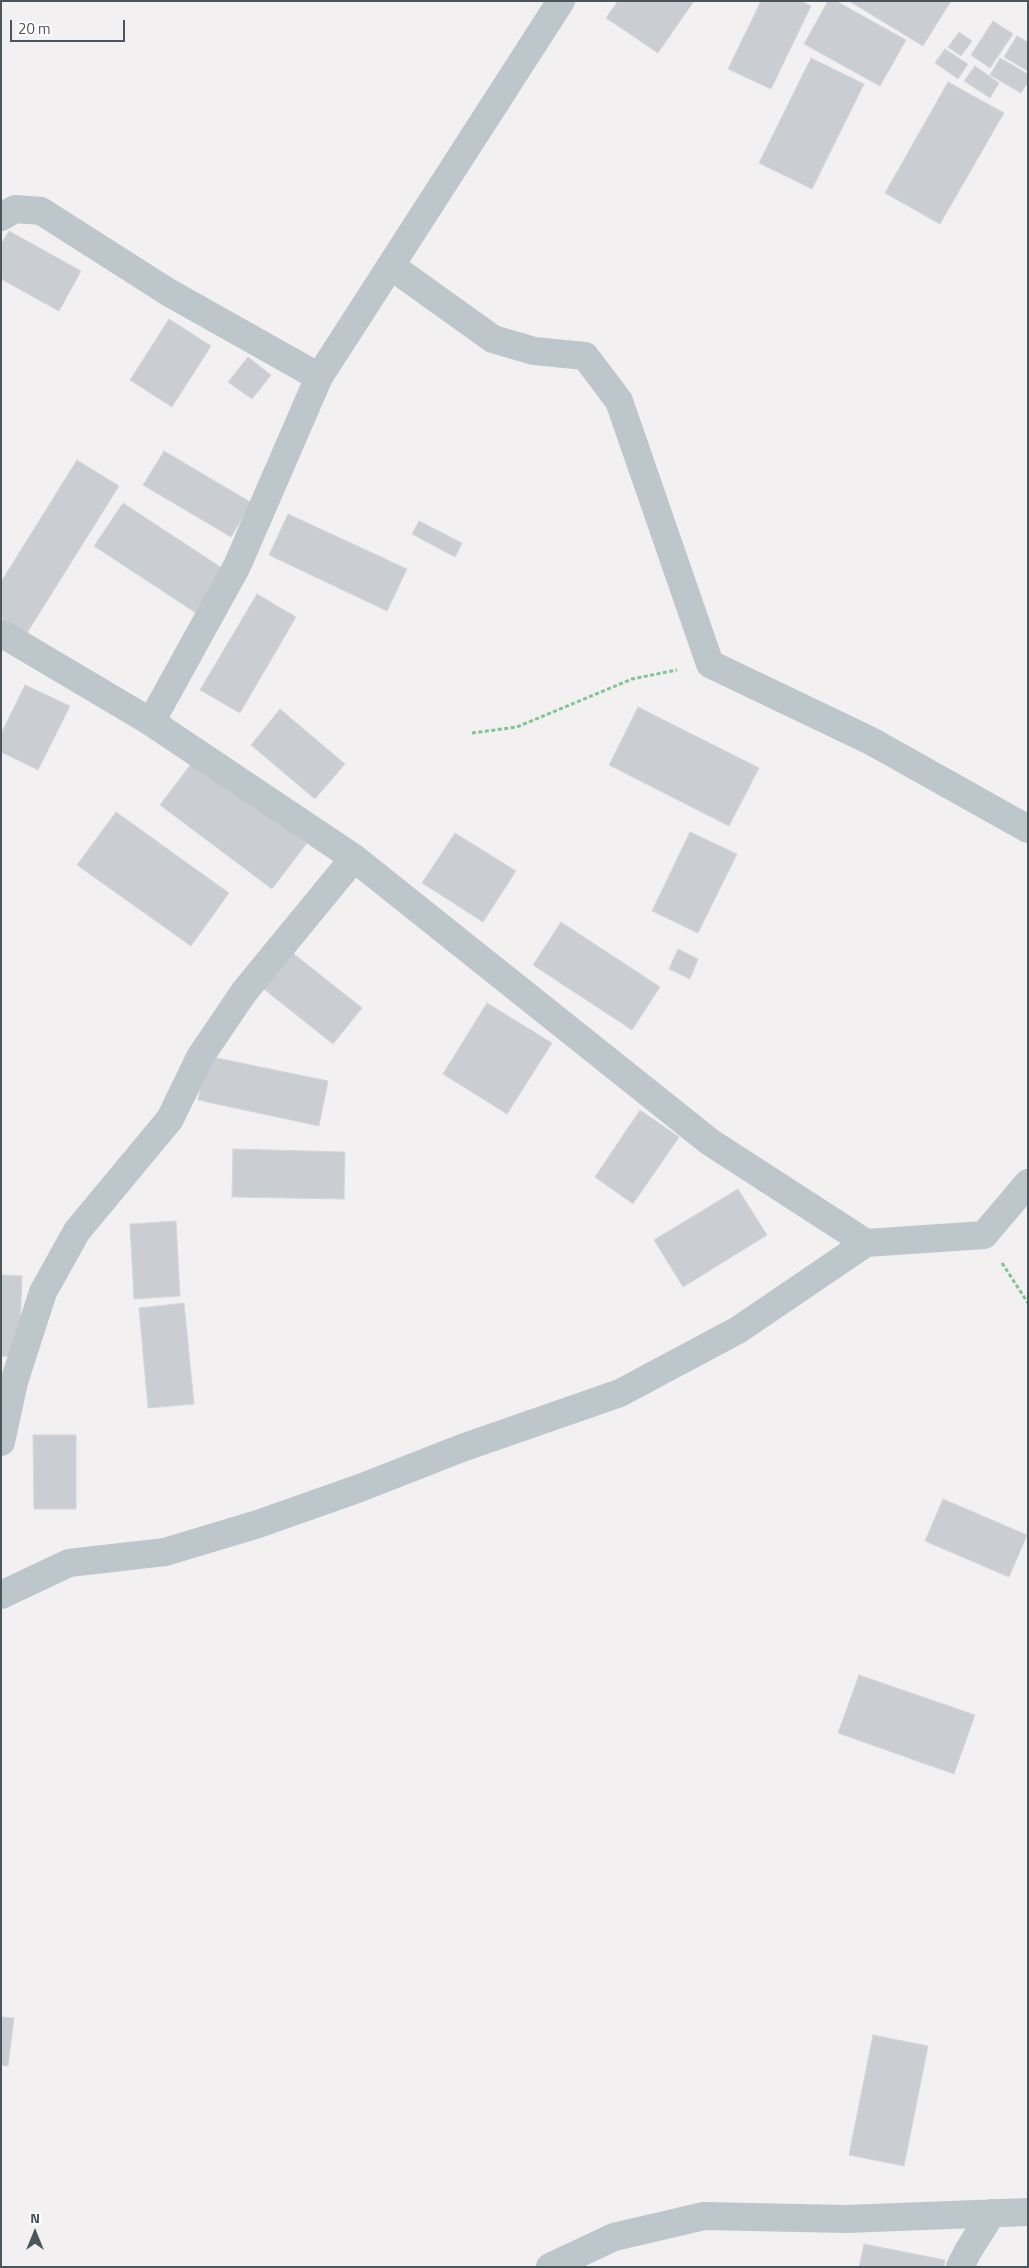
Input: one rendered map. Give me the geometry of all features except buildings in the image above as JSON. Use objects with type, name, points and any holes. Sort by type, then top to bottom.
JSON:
[{"type":"street","points":[[152,722],[237,566],[319,376],[561,1]]},
{"type":"street","points":[[1,217],[15,208],[41,211],[168,292],[319,376]]},
{"type":"street","points":[[391,266],[493,338],[534,350],[584,356],[619,401],[710,664],[871,741],[1028,829]]},
{"type":"street","points":[[1,633],[152,722],[354,858],[710,1142],[866,1243]]},
{"type":"street","points":[[1,1442],[14,1382],[43,1292],[77,1231],[170,1119],[200,1057],[244,992],[354,858]]},
{"type":"street","points":[[1,1595],[69,1563],[165,1552],[258,1524],[360,1488],[462,1448],[620,1393],[738,1330],[866,1243],[984,1235],[1028,1183]]},
{"type":"street","points":[[550,2267],[614,2237],[704,2216],[846,2219],[1028,2212]]},
{"type":"street","points":[[960,2267],[968,2250],[992,2213]]},
{"type":"path","points":[[472,733],[517,727],[632,679],[710,664]]},
{"type":"path","points":[[984,1235],[1028,1303]]}]
